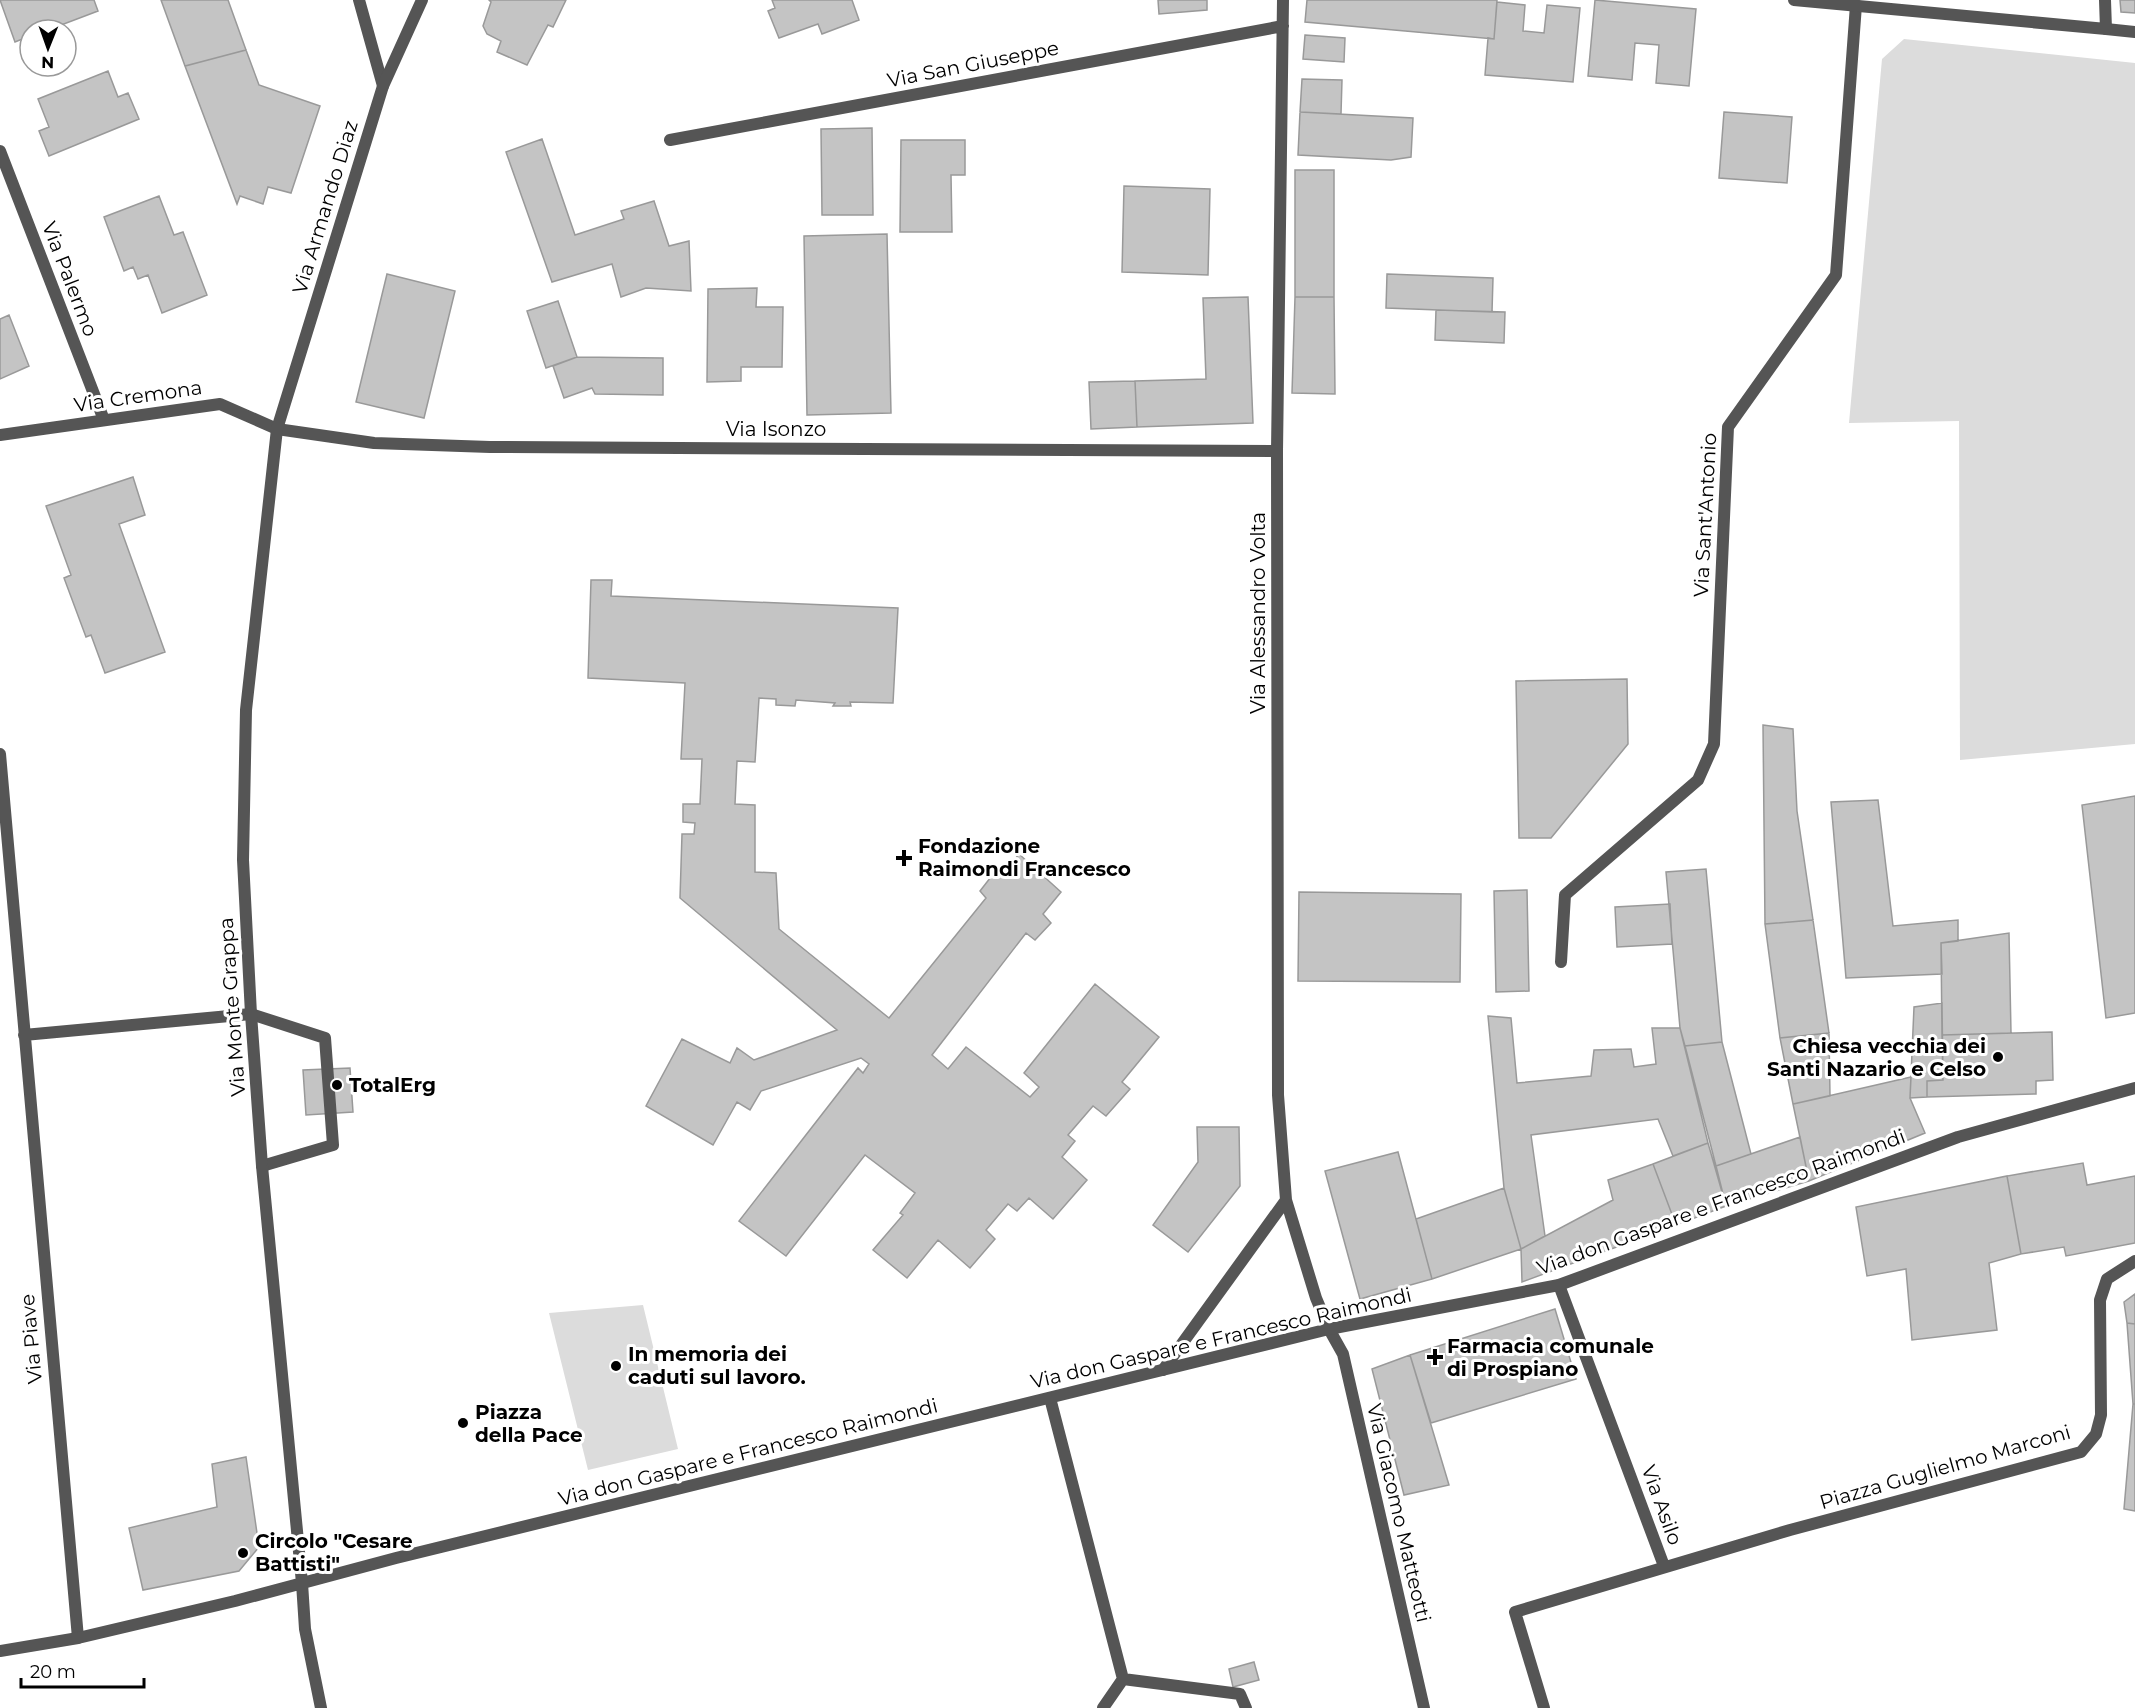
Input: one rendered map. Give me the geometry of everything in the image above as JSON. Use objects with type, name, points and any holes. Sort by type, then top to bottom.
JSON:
[{"type":"street","points":[[359,0],[383,86]]},
{"type":"street","name":"Via Alessandro Volta","points":[[1283,0],[1277,451],[1278,1095],[1286,1200],[1316,1298],[1329,1329]]},
{"type":"street","points":[[1794,0],[1856,4],[2135,32]]},
{"type":"street","points":[[2104,0],[2106,29]]},
{"type":"street","name":"Via Armando Diaz","points":[[277,429],[383,86],[420,1]]},
{"type":"street","name":"Via Sant'Antonio","points":[[1561,962],[1565,896],[1698,780],[1714,744],[1728,427],[1836,275],[1856,4]]},
{"type":"street","name":"Via San Giuseppe","points":[[670,140],[1283,26]]},
{"type":"street","name":"Via Palermo","points":[[0,151],[104,420]]},
{"type":"street","name":"Via Cremona","points":[[0,435],[220,404],[277,429]]},
{"type":"street","name":"Via Isonzo","points":[[277,429],[374,443],[490,447],[1277,451]]},
{"type":"street","name":"Via Monte Grappa","points":[[277,429],[246,710],[243,860],[262,1166],[305,1629],[321,1708]]},
{"type":"street","name":"Via Piave","points":[[0,754],[78,1638]]},
{"type":"street","points":[[24,1035],[251,1014],[325,1038],[333,1145],[262,1166]]},
{"type":"street","name":"Via don Gaspare e Francesco Raimondi","points":[[0,1651],[78,1638],[1329,1329],[1559,1285],[1958,1137],[2135,1088]]},
{"type":"street","points":[[1163,1370],[1286,1200]]},
{"type":"street","name":"Piazza Guglielmo Marconi","points":[[1664,1566],[2081,1452],[2096,1434],[2101,1415],[2100,1300],[2107,1280],[2128,1264],[2135,1262]]},
{"type":"street","name":"Via Asilo","points":[[1544,1708],[1515,1612],[1664,1566],[1559,1285]]},
{"type":"street","name":"Via Giacomo Matteotti","points":[[1329,1329],[1343,1354],[1424,1708]]},
{"type":"street","points":[[1050,1398],[1123,1679],[1104,1708]]},
{"type":"street","points":[[1123,1679],[1240,1694],[1246,1708]]},
{"type":"shaded area","points":[[1904,39],[2135,63],[2135,744],[1960,760],[1959,421],[1849,423],[1882,59]]},
{"type":"shaded area","points":[[643,1305],[678,1449],[588,1470],[549,1313]]},
{"type":"building","points":[[0,0],[94,0],[98,11],[78,19],[18,18],[18,41],[15,42]]},
{"type":"building","points":[[161,0],[228,0],[246,50],[185,66]]},
{"type":"building","points":[[489,0],[566,0],[553,27],[548,25],[527,65],[497,52],[501,41],[487,34],[483,26],[491,2]]},
{"type":"building","points":[[772,0],[852,0],[859,20],[822,34],[818,24],[779,38],[768,11],[775,8]]},
{"type":"building","points":[[1158,0],[1207,0],[1207,10],[1159,14]]},
{"type":"building","points":[[1307,0],[1497,0],[1494,39],[1305,22]]},
{"type":"building","points":[[1595,0],[1696,9],[1689,86],[1656,83],[1659,45],[1635,43],[1632,80],[1588,76]]},
{"type":"building","points":[[2120,0],[2135,0],[2135,13],[2121,12]]},
{"type":"building","points":[[1497,2],[1525,5],[1523,31],[1544,33],[1547,5],[1580,8],[1573,82],[1485,75],[1488,38],[1494,39]]},
{"type":"building","points":[[1305,35],[1345,38],[1344,62],[1303,59]]},
{"type":"building","points":[[246,50],[259,85],[320,106],[291,193],[268,187],[263,204],[240,196],[237,204],[185,66]]},
{"type":"building","points":[[108,71],[118,97],[128,93],[139,119],[49,156],[39,131],[49,127],[38,99]]},
{"type":"building","points":[[1302,79],[1342,80],[1341,114],[1300,112]]},
{"type":"building","points":[[1300,112],[1413,118],[1411,157],[1391,160],[1298,155]]},
{"type":"building","points":[[1724,112],[1792,117],[1787,183],[1719,178]]},
{"type":"building","points":[[872,128],[873,215],[822,215],[821,129]]},
{"type":"building","points":[[542,139],[575,235],[624,219],[621,211],[654,201],[669,246],[689,241],[691,291],[646,288],[621,297],[612,264],[552,282],[506,152]]},
{"type":"building","points":[[901,140],[965,140],[965,175],[951,175],[952,232],[900,232]]},
{"type":"building","points":[[1295,170],[1334,170],[1334,297],[1295,297]]},
{"type":"building","points":[[1124,186],[1210,189],[1208,275],[1122,272]]},
{"type":"building","points":[[159,196],[174,235],[183,232],[207,295],[162,313],[148,275],[138,279],[133,267],[124,271],[104,217]]},
{"type":"building","points":[[887,234],[891,413],[807,415],[804,236]]},
{"type":"building","points":[[387,274],[455,291],[424,418],[356,402]]},
{"type":"building","points":[[1387,274],[1493,278],[1492,312],[1386,308]]},
{"type":"building","points":[[757,288],[756,307],[783,307],[782,367],[741,367],[741,381],[707,382],[708,289]]},
{"type":"building","points":[[1248,297],[1253,423],[1137,427],[1135,381],[1206,379],[1203,298]]},
{"type":"building","points":[[1295,297],[1334,297],[1335,394],[1292,393]]},
{"type":"building","points":[[558,301],[577,357],[546,368],[527,311]]},
{"type":"building","points":[[1436,310],[1505,312],[1504,343],[1435,340]]},
{"type":"building","points":[[9,315],[29,366],[0,379],[0,319]]},
{"type":"building","points":[[577,357],[663,358],[663,395],[595,394],[592,388],[564,398],[553,366]]},
{"type":"building","points":[[1135,381],[1137,427],[1091,429],[1089,382]]},
{"type":"building","points":[[133,477],[145,515],[119,524],[165,652],[105,673],[91,635],[86,637],[64,578],[71,575],[46,506]]},
{"type":"building","points":[[591,580],[612,580],[611,596],[898,608],[893,703],[850,702],[851,706],[833,706],[835,703],[796,700],[795,706],[776,705],[776,699],[759,698],[755,762],[737,761],[735,804],[755,805],[755,872],[776,873],[779,929],[889,1018],[986,898],[980,891],[994,873],[1001,877],[1019,854],[1061,892],[1043,914],[1051,923],[1035,940],[1026,933],[932,1055],[948,1069],[966,1047],[1030,1097],[1039,1087],[1024,1073],[1095,984],[1159,1037],[1122,1082],[1130,1089],[1106,1116],[1093,1106],[1068,1135],[1075,1141],[1062,1157],[1087,1180],[1053,1219],[1029,1198],[1017,1211],[1008,1204],[986,1230],[995,1239],[970,1268],[938,1240],[907,1278],[873,1250],[903,1215],[900,1213],[915,1193],[865,1155],[786,1256],[739,1221],[858,1068],[863,1073],[869,1064],[861,1058],[761,1091],[750,1110],[737,1102],[713,1145],[646,1106],[682,1039],[730,1063],[737,1048],[754,1060],[837,1030],[680,898],[682,834],[694,834],[695,823],[683,822],[683,804],[700,804],[702,759],[681,759],[685,683],[588,678]]},
{"type":"building","points":[[1627,679],[1628,744],[1551,838],[1519,838],[1516,681]]},
{"type":"building","points":[[1763,725],[1793,729],[1797,811],[1813,920],[1765,924]]},
{"type":"building","points":[[2135,796],[2135,1013],[2106,1018],[2082,805]]},
{"type":"building","points":[[1878,800],[1893,926],[1958,920],[1958,941],[1941,943],[1942,974],[1846,978],[1831,802]]},
{"type":"building","points":[[1706,869],[1722,1042],[1685,1046],[1680,1028],[1666,872]]},
{"type":"building","points":[[1527,890],[1529,991],[1496,992],[1494,891]]},
{"type":"building","points":[[1299,892],[1461,894],[1460,982],[1298,981]]},
{"type":"building","points":[[1670,904],[1672,944],[1617,947],[1615,907]]},
{"type":"building","points":[[1813,920],[1829,1033],[1780,1038],[1765,924]]},
{"type":"building","points":[[2009,933],[2011,1033],[1942,1035],[1941,943]]},
{"type":"building","points":[[1942,1003],[1943,1080],[1927,1081],[1927,1097],[1910,1098],[1914,1007]]},
{"type":"building","points":[[1488,1016],[1511,1018],[1517,1083],[1591,1076],[1594,1050],[1631,1049],[1634,1067],[1656,1064],[1652,1028],[1680,1028],[1708,1143],[1673,1156],[1658,1119],[1531,1135],[1545,1236],[1521,1249],[1504,1188]]},
{"type":"building","name":"Chiesa vecchia dei Santi Nazario e Celso","points":[[2052,1032],[2053,1080],[2036,1081],[2036,1094],[1927,1097],[1927,1081],[1943,1080],[1942,1035]]},
{"type":"building","points":[[1829,1033],[1830,1096],[1793,1104],[1780,1038]]},
{"type":"building","points":[[1722,1042],[1751,1154],[1716,1166],[1685,1046]]},
{"type":"building","points":[[350,1068],[353,1112],[306,1115],[303,1070]]},
{"type":"building","points":[[1911,1077],[1910,1098],[1925,1133],[1809,1181],[1793,1104]]},
{"type":"building","points":[[1197,1127],[1239,1127],[1240,1186],[1188,1252],[1153,1225],[1198,1162]]},
{"type":"building","points":[[1800,1137],[1809,1181],[1726,1206],[1716,1166]]},
{"type":"building","points":[[1708,1143],[1726,1206],[1676,1225],[1653,1164]]},
{"type":"building","points":[[1398,1152],[1432,1279],[1360,1299],[1325,1171]]},
{"type":"building","points":[[2083,1163],[2087,1185],[2135,1176],[2135,1243],[2066,1256],[2064,1247],[2021,1254],[2007,1176]]},
{"type":"building","points":[[1653,1164],[1676,1225],[1522,1282],[1521,1249],[1613,1200],[1608,1180]]},
{"type":"building","points":[[2007,1176],[2021,1254],[1989,1263],[1997,1330],[1912,1340],[1906,1269],[1867,1276],[1856,1207]]},
{"type":"building","points":[[1504,1188],[1521,1249],[1432,1279],[1416,1219]]},
{"type":"building","points":[[2135,1294],[2135,1324],[2127,1323],[2124,1302]]},
{"type":"building","points":[[1555,1309],[1576,1379],[1431,1423],[1410,1355]]},
{"type":"building","points":[[2127,1323],[2135,1324],[2135,1404],[2133,1404]]},
{"type":"building","points":[[1410,1355],[1449,1485],[1404,1495],[1372,1369]]},
{"type":"building","points":[[2133,1404],[2135,1404],[2135,1511],[2124,1509]]},
{"type":"building","points":[[246,1457],[259,1547],[239,1571],[143,1590],[129,1528],[217,1507],[212,1464]]},
{"type":"building","points":[[1254,1662],[1259,1680],[1233,1687],[1229,1669]]},
{"type":"place","name":"Fondazione Raimondi Francesco","points":[[904,858]]},
{"type":"place","name":"Chiesa vecchia dei Santi Nazario e Celso","points":[[1998,1057]]},
{"type":"place","name":"TotalErg","points":[[337,1085]]},
{"type":"place","name":"Farmacia comunale di Prospiano","points":[[1435,1357]]},
{"type":"place","name":"In memoria dei caduti sul lavoro.","points":[[616,1366]]},
{"type":"place","name":"Piazza della Pace","points":[[463,1423]]},
{"type":"place","name":"Circolo \"Cesare Battisti\"","points":[[243,1553]]}]
